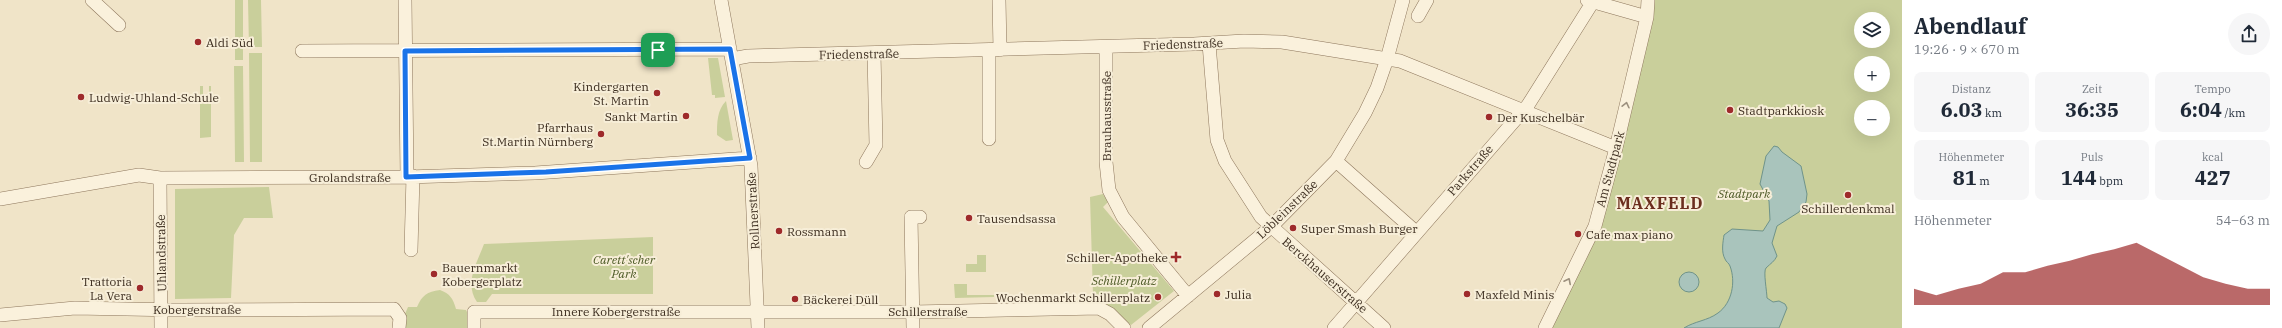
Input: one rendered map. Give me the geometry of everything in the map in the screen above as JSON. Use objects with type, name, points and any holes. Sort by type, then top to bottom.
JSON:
[{"type":"street","points":[[92,0],[118,24]]},
{"type":"street","points":[[405,0],[405,51],[410,176],[411,250]]},
{"type":"street","name":"Rollnerstraße","points":[[721,0],[750,158],[758,328]]},
{"type":"street","points":[[989,139],[994,50],[999,0]]},
{"type":"street","name":"Löbleinstraße","points":[[1156,326],[1188,296],[1271,226],[1336,161],[1365,113],[1377,88],[1387,59],[1403,0]]},
{"type":"street","points":[[1418,16],[1427,0]]},
{"type":"street","name":"Am Stadtpark","points":[[1545,328],[1595,226],[1616,148],[1647,17],[1648,0]]},
{"type":"street","points":[[1591,1],[1647,17]]},
{"type":"street","name":"Parkstraße","points":[[1334,328],[1528,105],[1591,1]]},
{"type":"street","name":"Friedenstraße","points":[[302,51],[731,54],[748,56],[1209,44],[1244,41],[1282,42],[1332,48],[1387,59],[1400,60],[1522,111],[1616,148]]},
{"type":"street","name":"Berckhauserstraße","points":[[1209,44],[1219,151],[1261,217],[1357,302],[1384,328]]},
{"type":"street","name":"Brauhausstraße","points":[[1106,47],[1108,185],[1114,202],[1123,217],[1188,296]]},
{"type":"street","points":[[866,162],[876,145],[874,53]]},
{"type":"street","name":"Grolandstraße","points":[[0,199],[139,174],[160,178],[410,176],[546,172],[750,158]]},
{"type":"street","points":[[1336,161],[1416,232]]},
{"type":"street","name":"Uhlandstraße","points":[[160,178],[161,328]]},
{"type":"street","points":[[913,328],[911,217],[920,216]]},
{"type":"street","name":"Kobergerstraße","points":[[0,315],[75,308],[394,309],[400,318],[399,328]]},
{"type":"street","name":"Schillerstraße","points":[[757,310],[913,312],[1099,308],[1110,314],[1124,328]]},
{"type":"street","name":"Innere Kobergerstraße","points":[[474,328],[474,312],[757,310]]},
{"type":"green space","points":[[235,0],[243,0],[243,60],[235,60]]},
{"type":"green space","points":[[248,0],[261,0],[262,47],[249,47]]},
{"type":"green space","name":"Stadtpark","points":[[1655,0],[1902,0],[1902,328],[1551,328],[1592,243],[1652,20]]},
{"type":"green space","points":[[249,53],[262,53],[262,162],[250,162]]},
{"type":"green space","points":[[708,58],[718,58],[725,97],[715,98],[715,95],[712,95]]},
{"type":"green space","points":[[234,66],[243,66],[244,162],[235,162]]},
{"type":"green space","points":[[200,86],[203,86],[203,95],[209,95],[209,86],[211,86],[211,137],[200,138]]},
{"type":"green space","points":[[726,101],[733,140],[726,141],[717,135],[717,121],[721,108]]},
{"type":"green space","points":[[269,187],[273,218],[244,218],[234,235],[231,298],[175,299],[175,189]]},
{"type":"green space","name":"Schillerplatz","points":[[1103,194],[1108,202],[1103,207],[1174,291],[1131,325],[1093,295],[1090,197]]},
{"type":"green space","name":"Carett'scher Park","points":[[653,237],[653,294],[492,294],[486,302],[477,302],[473,295],[473,273],[484,244]]},
{"type":"green space","points":[[977,255],[986,255],[986,272],[966,272],[966,264],[977,264]]},
{"type":"green space","points":[[954,284],[967,284],[967,295],[994,295],[994,297],[955,298]]},
{"type":"green space","points":[[440,290],[451,297],[456,309],[466,310],[469,316],[468,328],[405,328],[405,314],[408,307],[417,307],[426,295]]},
{"type":"water","points":[[1774,146],[1778,147],[1782,152],[1801,166],[1807,194],[1806,202],[1799,212],[1777,226],[1772,243],[1777,256],[1765,270],[1767,298],[1773,302],[1779,301],[1785,304],[1787,308],[1779,328],[1684,328],[1710,318],[1718,313],[1727,304],[1730,298],[1733,279],[1730,266],[1725,260],[1723,253],[1724,235],[1732,229],[1763,231],[1770,220],[1769,201],[1760,184],[1766,156]]},
{"type":"water","points":[[1689,272],[1696,275],[1699,282],[1696,289],[1689,292],[1682,289],[1679,282],[1682,275]]},
{"type":"place","name":"Aldi Süd","points":[[198,42]]},
{"type":"place","name":"Kindergarten St. Martin","points":[[657,93]]},
{"type":"place","name":"Ludwig-Uhland-Schule","points":[[81,97]]},
{"type":"place","name":"Stadtparkkiosk","points":[[1730,110]]},
{"type":"place","name":"Sankt Martin","points":[[686,116]]},
{"type":"place","name":"Der Kuschelbär","points":[[1489,117]]},
{"type":"place","name":"Pfarrhaus St.Martin Nürnberg","points":[[601,134]]},
{"type":"place","name":"Schillerdenkmal","points":[[1848,195]]},
{"type":"place","name":"Tausendsassa","points":[[969,218]]},
{"type":"place","name":"Super Smash Burger","points":[[1293,228]]},
{"type":"place","name":"Rossmann","points":[[779,231]]},
{"type":"place","name":"Cafe max piano","points":[[1578,234]]},
{"type":"place","name":"Schiller-Apotheke","points":[[1176,257]]},
{"type":"place","name":"Bauernmarkt Kobergerplatz","points":[[434,274]]},
{"type":"place","name":"Trattoria La Vera","points":[[140,288]]},
{"type":"place","name":"Julia","points":[[1217,294]]},
{"type":"place","name":"Maxfeld Minis","points":[[1467,294]]},
{"type":"place","name":"Wochenmarkt Schillerplatz","points":[[1158,297]]},
{"type":"place","name":"Bäckerei Düll","points":[[795,299]]},
{"type":"district","name":"MAXFELD","points":[[1660,203]]},
{"type":"route","points":[[730,49],[750,158],[546,172],[406,177],[405,51],[658,50],[730,49]]}]
